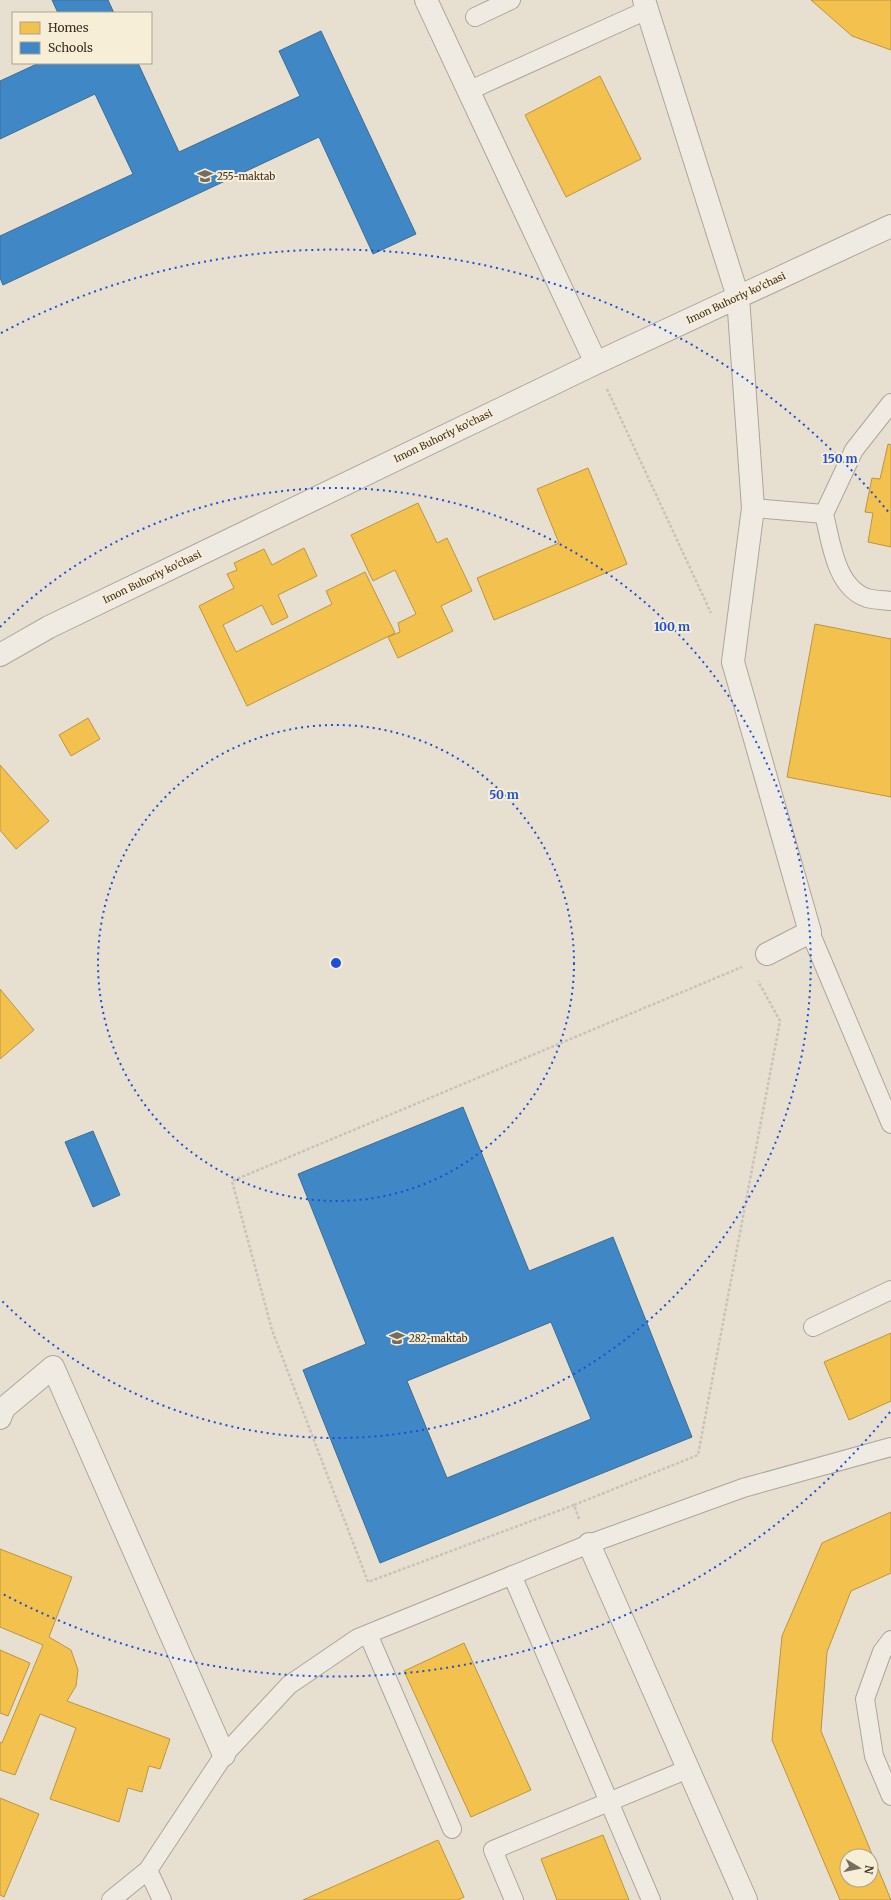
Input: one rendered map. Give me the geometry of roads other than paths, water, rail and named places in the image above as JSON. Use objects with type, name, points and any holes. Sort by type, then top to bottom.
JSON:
[{"type":"street","points":[[426,0],[596,363]]},
{"type":"street","points":[[645,5],[738,297],[753,508],[734,662],[810,932],[767,954]]},
{"type":"street","name":"Imon Buhoriy ko'chasi","points":[[0,655],[49,627],[596,363],[891,226]]},
{"type":"street","points":[[0,1418],[4,1408],[53,1367],[224,1755]]},
{"type":"street","points":[[589,1544],[746,1900]]},
{"type":"lane","points":[[475,17],[511,0]]},
{"type":"lane","points":[[468,91],[645,5]]},
{"type":"lane","points":[[891,403],[854,450],[824,514],[836,560],[848,586],[866,598],[891,601]]},
{"type":"lane","points":[[753,508],[824,514]]},
{"type":"lane","points":[[810,932],[891,1124]]},
{"type":"lane","points":[[813,1327],[891,1290]]},
{"type":"lane","points":[[111,1900],[148,1870],[224,1755],[288,1685],[358,1638],[589,1544],[743,1488],[891,1447]]},
{"type":"lane","points":[[512,1575],[650,1900]]},
{"type":"lane","points":[[368,1634],[452,1829]]},
{"type":"lane","points":[[891,1640],[882,1652],[865,1699],[874,1756],[891,1796]]},
{"type":"lane","points":[[514,1900],[493,1850],[688,1769]]},
{"type":"lane","points":[[148,1870],[162,1900]]},
{"type":"place","name":"255-maktab","points":[[205,176]]},
{"type":"place","name":"282-maktab","points":[[397,1338]]}]
